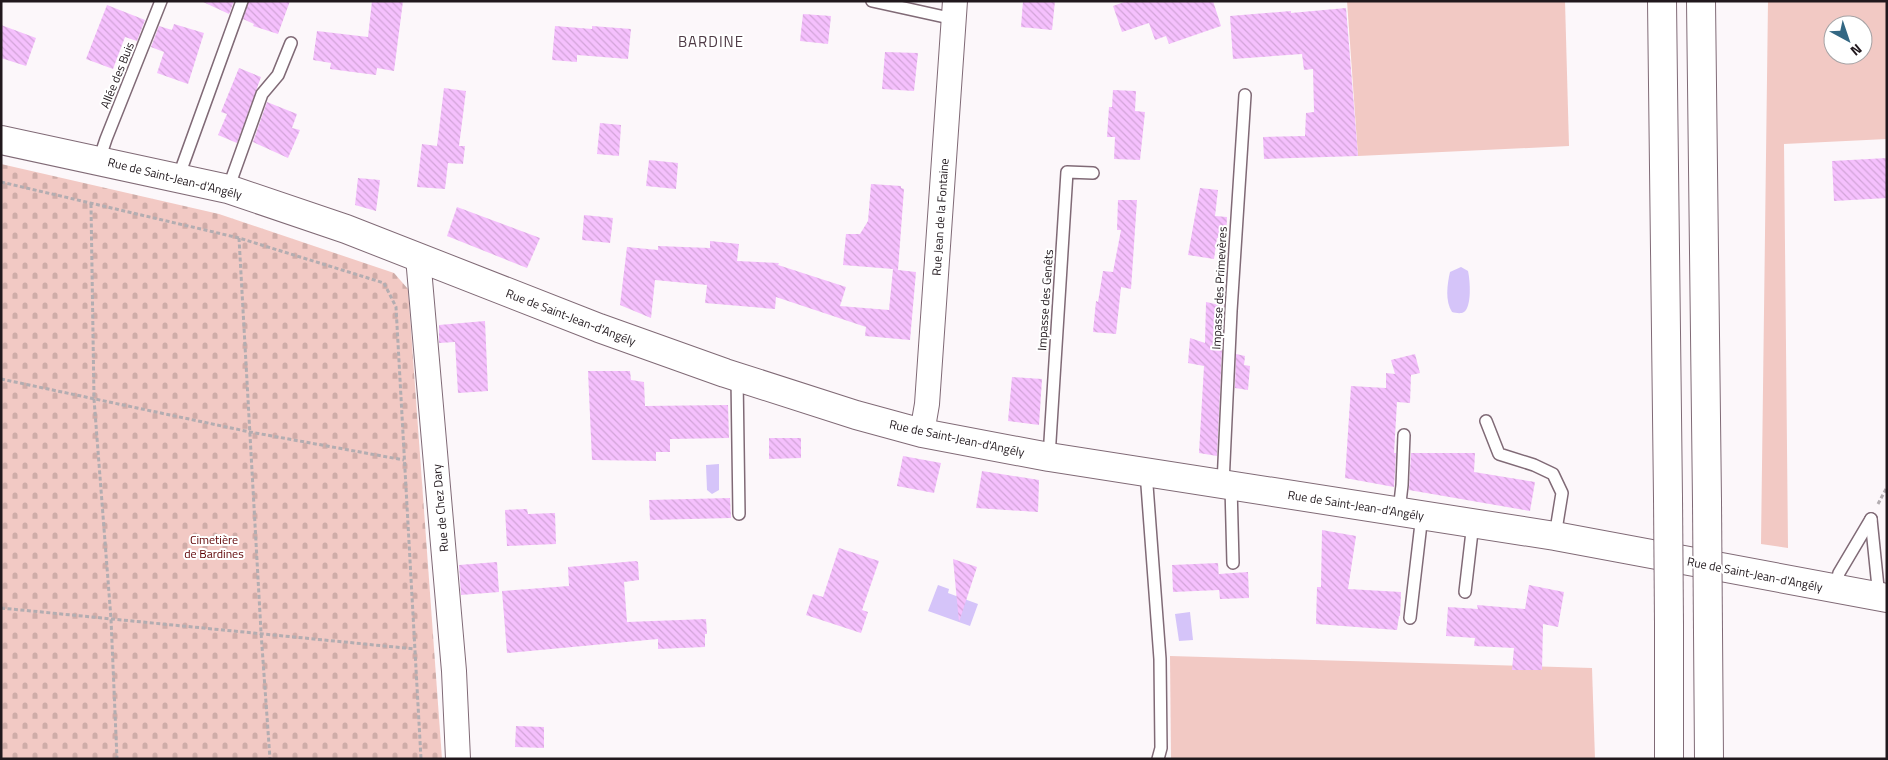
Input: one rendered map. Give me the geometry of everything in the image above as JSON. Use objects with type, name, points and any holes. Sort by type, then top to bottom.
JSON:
[{"type":"main road","points":[[1701,1],[1709,759]]},
{"type":"main road","points":[[1662,3],[1669,759]]},
{"type":"main road","name":"Rue de Saint-Jean-d'Angély","points":[[1,140],[228,189],[346,229],[599,328],[737,377],[856,415],[922,433],[1049,457],[1555,536],[1883,597]]},
{"type":"street","name":"Rue Jean de la Fontaine","points":[[922,433],[927,404],[955,10]]},
{"type":"street","name":"Rue de Chez Dary","points":[[418,257],[454,671],[458,759]]},
{"type":"lane","name":"Allée des Buis","points":[[100,160],[106,139],[161,1]]},
{"type":"lane","points":[[178,178],[242,1]]},
{"type":"lane","points":[[872,1],[955,10]]},
{"type":"lane","points":[[228,189],[262,94],[278,75],[292,43]]},
{"type":"lane","name":"Impasse des Primevères","points":[[1233,562],[1227,485],[1231,311],[1245,94]]},
{"type":"lane","name":"Impasse des Genêts","points":[[1049,457],[1067,172],[1093,173]]},
{"type":"lane","points":[[737,377],[739,514]]},
{"type":"lane","points":[[1486,421],[1500,454],[1553,474],[1562,494],[1555,536]]},
{"type":"lane","points":[[1404,434],[1402,485],[1411,513],[1410,618]]},
{"type":"lane","points":[[1146,472],[1160,659],[1161,748],[1158,759]]},
{"type":"lane","points":[[1835,589],[1839,573],[1871,519],[1883,597]]},
{"type":"lane","points":[[1464,592],[1474,523]]},
{"type":"path","points":[[1,182],[239,238],[384,283],[396,307],[421,759]]},
{"type":"path","points":[[91,204],[94,399],[111,619],[117,759]]},
{"type":"path","points":[[239,238],[260,632],[270,759]]},
{"type":"path","points":[[1,379],[250,432],[404,460]]},
{"type":"path","points":[[1,608],[260,632],[414,649]]},
{"type":"green space","points":[[1347,1],[1565,1],[1569,146],[1358,156]]},
{"type":"green space","points":[[1768,1],[1887,1],[1887,139],[1784,144],[1788,548],[1761,544]]},
{"type":"green space","name":"Cimetière de Bardines","points":[[1,164],[219,214],[394,273],[408,289],[442,759],[1,759]]},
{"type":"green space","points":[[1170,656],[1592,668],[1595,759],[1171,759]]},
{"type":"shaded area","points":[[1461,267],[1468,271],[1470,293],[1467,309],[1464,312],[1458,313],[1452,312],[1450,308],[1447,287],[1450,272]]},
{"type":"shaded area","points":[[719,464],[719,490],[712,494],[707,490],[706,465]]},
{"type":"shaded area","points":[[938,585],[949,589],[948,593],[978,604],[970,626],[928,611]]},
{"type":"shaded area","points":[[1190,612],[1193,640],[1179,641],[1175,614]]},
{"type":"building","points":[[201,1],[234,1],[229,14]]},
{"type":"building","points":[[249,1],[290,1],[278,34],[253,26],[254,24],[243,19]]},
{"type":"building","points":[[372,1],[403,1],[394,71],[377,68],[376,75],[330,69],[331,63],[313,60],[317,31],[368,37]]},
{"type":"building","points":[[1023,1],[1055,1],[1052,30],[1021,27]]},
{"type":"building","points":[[1127,1],[1213,1],[1221,26],[1169,44],[1166,36],[1155,40],[1149,23],[1122,32],[1113,6]]},
{"type":"building","points":[[107,5],[145,20],[137,41],[125,37],[113,69],[86,59]]},
{"type":"building","points":[[1346,8],[1358,156],[1264,159],[1263,137],[1305,136],[1306,113],[1314,112],[1313,69],[1304,70],[1302,54],[1233,59],[1230,16]]},
{"type":"building","points":[[803,14],[831,16],[828,44],[800,41]]},
{"type":"building","points":[[174,24],[204,33],[188,84],[157,73],[164,52],[151,47],[159,26],[172,30]]},
{"type":"building","points":[[1,25],[36,38],[26,66],[1,58]]},
{"type":"building","points":[[555,26],[592,29],[592,26],[631,29],[628,59],[577,55],[577,62],[552,60]]},
{"type":"building","points":[[885,52],[918,53],[914,91],[882,89]]},
{"type":"building","points":[[239,68],[261,77],[237,143],[218,135],[227,114],[221,112]]},
{"type":"building","points":[[444,88],[466,91],[459,146],[465,146],[463,164],[448,163],[445,189],[417,187],[422,144],[437,146]]},
{"type":"building","points":[[1113,90],[1136,91],[1135,111],[1145,112],[1140,160],[1114,159],[1115,137],[1107,137],[1109,107],[1112,107]]},
{"type":"building","points":[[267,102],[297,114],[292,128],[300,130],[288,158],[253,142]]},
{"type":"building","points":[[600,123],[621,125],[619,156],[597,154]]},
{"type":"building","points":[[1887,158],[1887,198],[1834,201],[1832,161]]},
{"type":"building","points":[[649,160],[678,163],[676,189],[646,186]]},
{"type":"building","points":[[358,178],[380,180],[376,211],[355,205]]},
{"type":"building","points":[[871,184],[901,186],[904,189],[898,270],[916,272],[910,340],[865,336],[866,327],[776,297],[775,309],[705,303],[707,285],[655,280],[651,318],[620,305],[627,247],[658,250],[658,246],[710,248],[710,241],[739,244],[737,261],[779,263],[778,265],[846,287],[840,306],[889,310],[893,269],[843,265],[846,234],[860,234],[868,221]]},
{"type":"building","points":[[1200,188],[1218,190],[1215,216],[1227,217],[1226,238],[1217,238],[1214,259],[1188,255]]},
{"type":"building","points":[[1118,200],[1137,200],[1131,289],[1121,287],[1116,334],[1093,332],[1096,301],[1098,302],[1103,271],[1113,272],[1121,230],[1117,230]]},
{"type":"building","points":[[457,207],[540,238],[527,268],[447,236]]},
{"type":"building","points":[[584,215],[613,218],[610,243],[582,240]]},
{"type":"building","points":[[1206,302],[1224,306],[1217,456],[1199,453],[1204,366],[1188,363],[1190,338],[1205,343]]},
{"type":"building","points":[[485,321],[488,391],[458,393],[455,342],[439,343],[439,325]]},
{"type":"building","points":[[1236,354],[1245,356],[1244,365],[1250,366],[1248,390],[1235,388]]},
{"type":"building","points":[[1415,354],[1420,373],[1411,375],[1410,403],[1397,402],[1394,487],[1345,478],[1351,386],[1386,388],[1386,373],[1395,374],[1391,360]]},
{"type":"building","points":[[588,371],[630,371],[631,380],[644,382],[645,406],[728,405],[729,438],[670,439],[670,452],[656,452],[656,461],[592,460]]},
{"type":"building","points":[[1012,377],[1042,379],[1039,425],[1008,421]]},
{"type":"building","points":[[769,438],[801,438],[801,458],[769,459]]},
{"type":"building","points":[[1411,453],[1475,453],[1474,472],[1535,482],[1530,511],[1409,490]]},
{"type":"building","points":[[903,456],[941,463],[934,493],[897,486]]},
{"type":"building","points":[[982,471],[1039,480],[1038,512],[976,508]]},
{"type":"building","points":[[730,498],[731,518],[650,520],[649,500]]},
{"type":"building","points":[[527,509],[528,514],[555,513],[556,544],[507,546],[505,510]]},
{"type":"building","points":[[1322,530],[1356,536],[1348,589],[1401,592],[1400,616],[1397,630],[1316,624],[1317,587],[1321,587]]},
{"type":"building","points":[[839,548],[879,561],[862,610],[868,612],[861,633],[806,615],[813,594],[823,597]]},
{"type":"building","points":[[953,559],[977,567],[959,622]]},
{"type":"building","points":[[497,562],[499,592],[461,595],[459,565]]},
{"type":"building","points":[[638,562],[639,580],[624,582],[627,622],[706,619],[707,634],[705,634],[705,647],[658,649],[658,639],[507,653],[502,591],[569,586],[568,567]]},
{"type":"building","points":[[1218,563],[1219,578],[1219,574],[1248,572],[1249,598],[1220,599],[1219,590],[1173,592],[1172,565]]},
{"type":"building","points":[[1529,585],[1564,592],[1558,627],[1543,624],[1542,670],[1512,670],[1514,648],[1474,646],[1475,638],[1446,636],[1448,607],[1478,609],[1477,605],[1525,609]]},
{"type":"building","points":[[516,726],[544,727],[544,748],[515,747]]},
{"type":"district","name":"BARDINE","points":[[711,41]]}]
